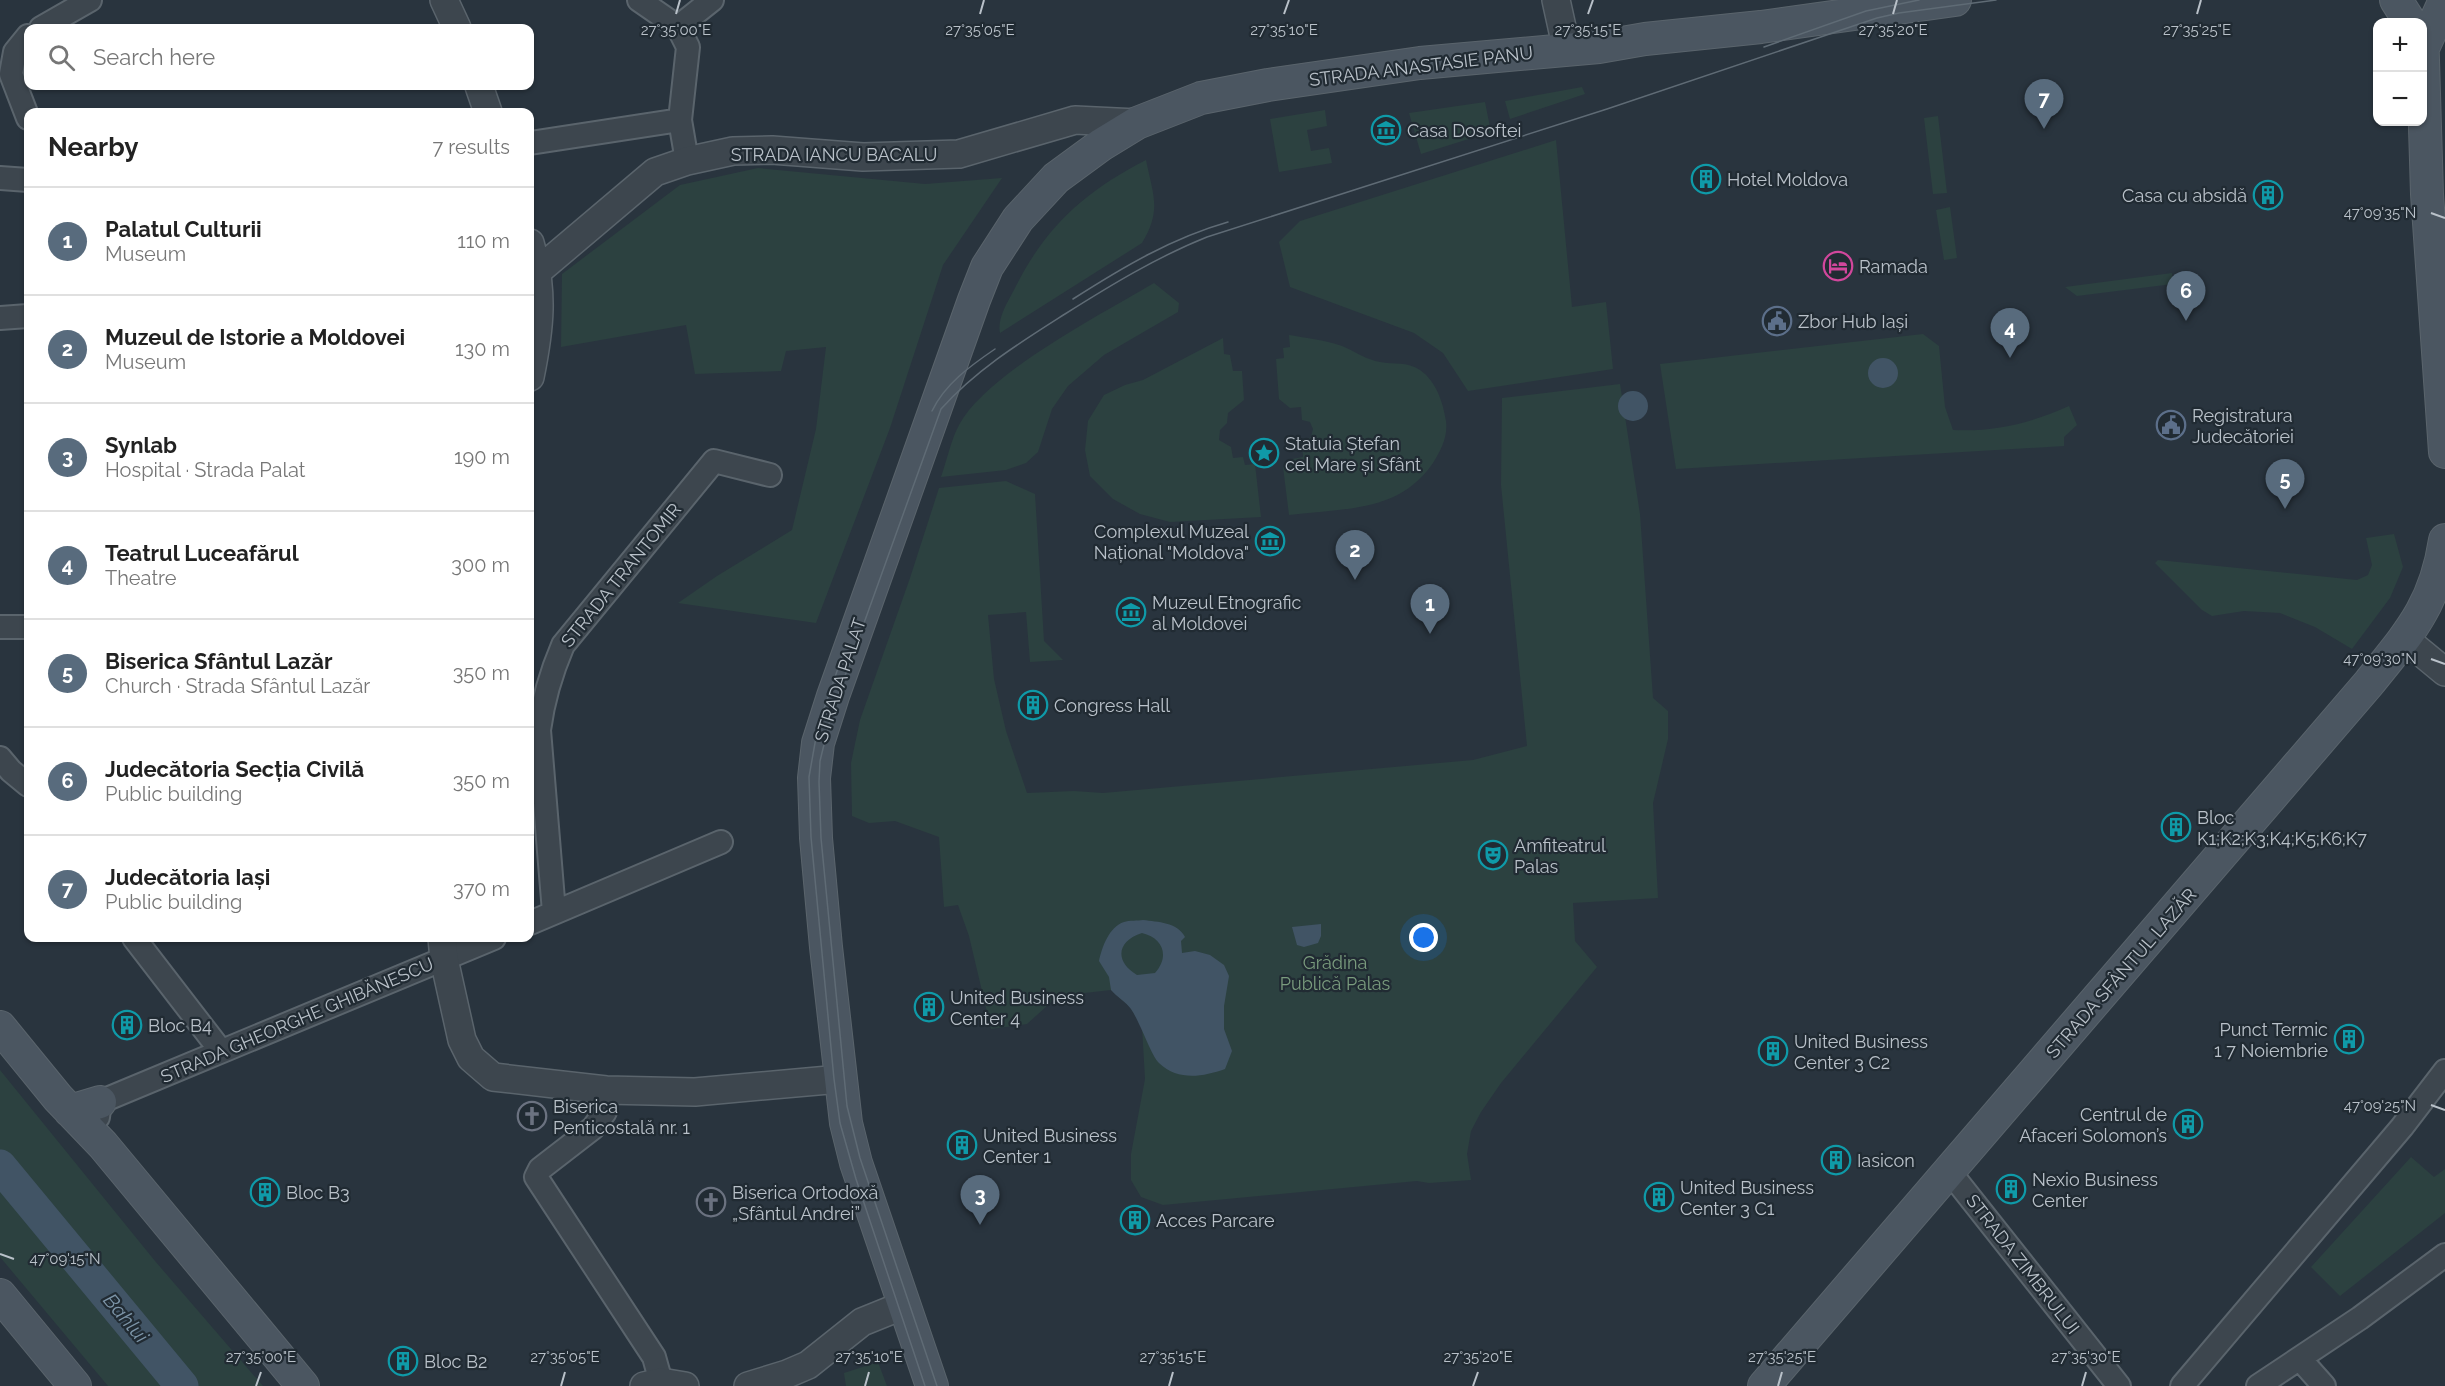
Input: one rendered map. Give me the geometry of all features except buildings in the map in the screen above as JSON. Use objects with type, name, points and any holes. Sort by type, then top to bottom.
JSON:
[{"type":"main road","name":"STRADA ANASTASIE PANU","points":[[1174,107],[1201,98],[1420,63],[1567,50],[1955,0]]},
{"type":"main road","points":[[2396,0],[2410,18]]},
{"type":"main road","points":[[2420,0],[2420,18]]},
{"type":"main road","points":[[2427,23],[2445,0]]},
{"type":"main road","points":[[2422,72],[2427,195],[2438,277],[2445,452]]},
{"type":"main road","name":"STRADA PALAT","points":[[932,1386],[856,1163],[846,1122],[816,838],[814,778],[818,743],[987,267],[1018,219],[1056,178],[1101,145],[1137,123],[1174,107]]},
{"type":"main road","name":"STRADA SFÂNTUL LAZĂR","points":[[1764,1386],[2339,719],[2405,639],[2421,617],[2432,592],[2442,561],[2445,540]]},
{"type":"main road","points":[[0,1027],[70,1111],[103,1145],[303,1386]]},
{"type":"main road","points":[[70,1111],[100,1102]]},
{"type":"main road","points":[[0,1295],[75,1386]]},
{"type":"street","points":[[48,24],[90,0]]},
{"type":"street","points":[[446,0],[455,24]]},
{"type":"street","points":[[639,0],[678,27],[688,47],[680,120],[687,161]]},
{"type":"street","points":[[678,27],[712,0]]},
{"type":"street","points":[[1556,0],[1567,50]]},
{"type":"street","points":[[24,41],[15,52],[11,74],[24,108]]},
{"type":"street","points":[[480,90],[486,108]]},
{"type":"street","points":[[534,142],[680,120]]},
{"type":"street","name":"STRADA IANCU BACALU","points":[[534,271],[655,172],[687,161],[733,151],[772,150],[863,157],[959,154],[1075,120],[1137,123]]},
{"type":"street","points":[[0,178],[24,180]]},
{"type":"street","points":[[534,271],[540,296],[534,357]]},
{"type":"street","points":[[0,318],[24,316]]},
{"type":"street","name":"STRADA TRANTOMIR","points":[[554,912],[539,730],[543,702],[551,673],[563,645],[714,461],[770,475]]},
{"type":"street","points":[[0,627],[24,627]]},
{"type":"street","points":[[2405,639],[2445,672]]},
{"type":"street","points":[[0,758],[24,781]]},
{"type":"street","points":[[534,921],[721,842]]},
{"type":"street","points":[[137,942],[221,1051]]},
{"type":"street","name":"STRADA GHEORGHE GHIBĂNESCU","points":[[100,1102],[221,1051],[443,948],[474,942]]},
{"type":"street","points":[[443,948],[462,1040],[471,1058],[493,1077],[606,1090],[695,1092],[840,1079]]},
{"type":"street","points":[[2182,1386],[2387,1145],[2445,1071]]},
{"type":"street","points":[[606,1090],[605,1112],[593,1128],[540,1169],[536,1177],[661,1378]]},
{"type":"street","points":[[100,1102],[98,1115],[103,1145]]},
{"type":"street","name":"STRADA ZIMBRULUI","points":[[1949,1171],[2119,1386]]},
{"type":"street","points":[[2258,1386],[2300,1359],[2445,1255]]},
{"type":"street","points":[[748,1386],[808,1365],[862,1322],[904,1305]]},
{"type":"street","points":[[2300,1359],[2324,1386]]},
{"type":"green space","points":[[1582,87],[1585,94],[1510,119],[1505,101]]},
{"type":"green space","points":[[1485,102],[1491,132],[1421,154],[1409,113]]},
{"type":"green space","points":[[1325,110],[1327,126],[1307,130],[1311,151],[1329,148],[1332,163],[1279,172],[1270,119]]},
{"type":"green space","points":[[1938,116],[1947,193],[1933,194],[1924,118]]},
{"type":"green space","points":[[1556,140],[1572,307],[1606,302],[1613,369],[1468,391],[1443,353],[1414,333],[1290,287],[1279,242],[1300,221]]},
{"type":"green space","points":[[1146,160],[1153,193],[1154,211],[1142,243],[1000,333],[1001,317],[1008,300],[1026,268],[1053,230],[1085,199]]},
{"type":"green space","points":[[758,168],[925,184],[1002,178],[943,265],[890,428],[816,623],[678,603],[792,530],[816,429],[826,347],[786,351],[781,371],[695,374],[686,325],[561,347],[562,274],[680,185]]},
{"type":"green space","points":[[1950,207],[1957,258],[1944,260],[1936,210]]},
{"type":"green space","points":[[2172,273],[2173,284],[2077,296],[2065,287]]},
{"type":"green space","points":[[1154,283],[1179,303],[1178,312],[1104,355],[1068,386],[1052,409],[1038,452],[1026,463],[1006,470],[941,477],[959,425],[973,405],[994,385],[1048,346]]},
{"type":"green space","points":[[1923,334],[1939,346],[1945,407],[1953,430],[1998,428],[2041,417],[2069,406],[2077,425],[2064,437],[2064,446],[1676,469],[1660,364]]},
{"type":"green space","points":[[1289,335],[1336,344],[1375,361],[1410,365],[1426,375],[1441,399],[1446,427],[1445,438],[1439,453],[1419,479],[1404,491],[1387,500],[1369,505],[1289,515],[1283,467],[1291,466],[1292,459],[1303,457],[1302,442],[1311,437],[1313,429],[1310,422],[1302,420],[1301,407],[1290,408],[1279,399],[1276,359],[1284,358],[1283,348],[1290,347]]},
{"type":"green space","points":[[1223,338],[1224,354],[1230,355],[1233,371],[1242,371],[1244,400],[1228,413],[1227,423],[1220,430],[1219,440],[1231,447],[1233,458],[1243,457],[1245,465],[1255,464],[1261,517],[1170,522],[1140,514],[1113,499],[1090,476],[1085,450],[1088,421],[1104,395],[1143,380]]},
{"type":"green space","name":"Grădina Publică Palas","points":[[1620,384],[1640,514],[1653,698],[1668,711],[1668,739],[1653,803],[1658,898],[1573,903],[1575,941],[1597,967],[1501,1083],[1481,1112],[1471,1131],[1467,1154],[1471,1180],[1429,1183],[1417,1181],[1163,1205],[1141,1197],[1131,1180],[1131,1154],[1145,1079],[1142,1027],[1130,1007],[1111,990],[1058,996],[1027,1024],[991,1029],[969,936],[958,905],[944,907],[939,837],[895,821],[869,823],[852,816],[851,763],[860,720],[939,488],[1006,481],[1035,494],[1044,641],[1063,660],[1030,662],[1026,612],[988,615],[994,679],[1006,731],[1027,793],[1074,791],[1103,793],[1473,760],[1527,746],[1501,485],[1502,398]]},
{"type":"green space","points":[[2394,534],[2403,567],[2390,598],[2352,649],[2315,627],[2280,613],[2244,611],[2212,616],[2202,610],[2155,563],[2158,560],[2357,580],[2368,575],[2372,565],[2366,538]]},
{"type":"green space","points":[[0,1070],[155,1261],[263,1386],[108,1386],[0,1257]]},
{"type":"green space","points":[[2411,1157],[2434,1177],[2445,1169],[2445,1213],[2340,1296],[2311,1267]]},
{"type":"green space","points":[[878,1362],[887,1386],[846,1386],[844,1373]]},
{"type":"water","points":[[1883,358],[1893,363],[1898,373],[1893,383],[1883,388],[1873,383],[1868,373],[1873,363]]},
{"type":"water","points":[[1633,391],[1644,395],[1648,406],[1644,417],[1633,421],[1622,417],[1618,406],[1622,395]]},
{"type":"water","points":[[1126,921],[1161,922],[1182,932],[1185,937],[1181,941],[1182,953],[1195,951],[1210,955],[1224,965],[1229,976],[1224,1006],[1224,1029],[1232,1051],[1225,1069],[1190,1076],[1166,1069],[1156,1059],[1131,1009],[1111,990],[1109,977],[1099,961],[1104,944],[1114,928]],"holes":[[[1142,933],[1149,935],[1162,948],[1160,967],[1155,973],[1137,975],[1130,970],[1122,958],[1123,946],[1127,941]]]},
{"type":"water","points":[[1321,924],[1321,936],[1318,943],[1304,947],[1297,945],[1292,927]]},
{"type":"waterway","name":"Bahlui","points":[[0,1166],[182,1386]]},
{"type":"tram line","points":[[1764,47],[1866,11],[1919,0]]},
{"type":"tram line","points":[[937,1386],[860,1158],[847,1106],[821,838],[819,782],[820,761],[832,712],[941,409],[969,381],[1032,335],[1134,272],[1207,237],[1607,109],[1877,18],[1996,0]]},
{"type":"tram line","points":[[1073,299],[1168,245],[1228,222]]},
{"type":"tram line","points":[[932,411],[951,384],[995,349]]},
{"type":"tram line","points":[[844,651],[818,726],[809,777],[811,837],[834,1079],[840,1123],[856,1179],[925,1386]]},
{"type":"place","name":"Judecătoria Iași","points":[[2044,129]]},
{"type":"place","name":"Casa Dosoftei","points":[[1386,130]]},
{"type":"place","name":"Hotel Moldova","points":[[1706,179]]},
{"type":"place","name":"Casa cu absidă","points":[[2268,195]]},
{"type":"place","name":"Ramada","points":[[1838,266]]},
{"type":"place","name":"Zbor Hub Iași","points":[[1777,321]]},
{"type":"place","name":"Judecătoria Secția Civilă","points":[[2186,321]]},
{"type":"place","name":"Teatrul Luceafărul","points":[[2010,358]]},
{"type":"place","name":"Registratura Judecătoriei","points":[[2171,425]]},
{"type":"place","name":"Statuia Ștefan cel Mare și Sfânt","points":[[1264,453]]},
{"type":"place","name":"Biserica Sfântul Lazăr","points":[[2285,509]]},
{"type":"place","name":"Complexul Muzeal Național \"Moldova\"","points":[[1270,541]]},
{"type":"place","name":"Muzeul de Istorie a Moldovei","points":[[1355,580]]},
{"type":"place","name":"Muzeul Etnografic al Moldovei","points":[[1131,612]]},
{"type":"place","name":"Palatul Culturii","points":[[1430,634]]},
{"type":"place","name":"Congress Hall","points":[[1033,705]]},
{"type":"place","name":"Bloc K1;K2;K3;K4;K5;K6;K7","points":[[2176,827]]},
{"type":"place","name":"Amfiteatrul Palas","points":[[1493,855]]},
{"type":"place","name":"United Business Center 4","points":[[929,1007]]},
{"type":"place","name":"Bloc B4","points":[[127,1025]]},
{"type":"place","name":"Punct Termic 1 7 Noiembrie","points":[[2349,1039]]},
{"type":"place","name":"United Business Center 3 C2","points":[[1773,1051]]},
{"type":"place","name":"Biserica Penticostală nr. 1","points":[[532,1116]]},
{"type":"place","name":"Centrul de Afaceri Solomon’s","points":[[2188,1124]]},
{"type":"place","name":"United Business Center 1","points":[[962,1145]]},
{"type":"place","name":"Iasicon","points":[[1836,1160]]},
{"type":"place","name":"Nexio Business Center","points":[[2011,1189]]},
{"type":"place","name":"Bloc B3","points":[[265,1192]]},
{"type":"place","name":"United Business Center 3 C1","points":[[1659,1197]]},
{"type":"place","name":"Biserica Ortodoxă „Sfântul Andrei”","points":[[711,1202]]},
{"type":"place","name":"Acces Parcare","points":[[1135,1220]]},
{"type":"place","name":"Synlab","points":[[980,1225]]},
{"type":"place","name":"Bloc B2","points":[[403,1361]]}]
